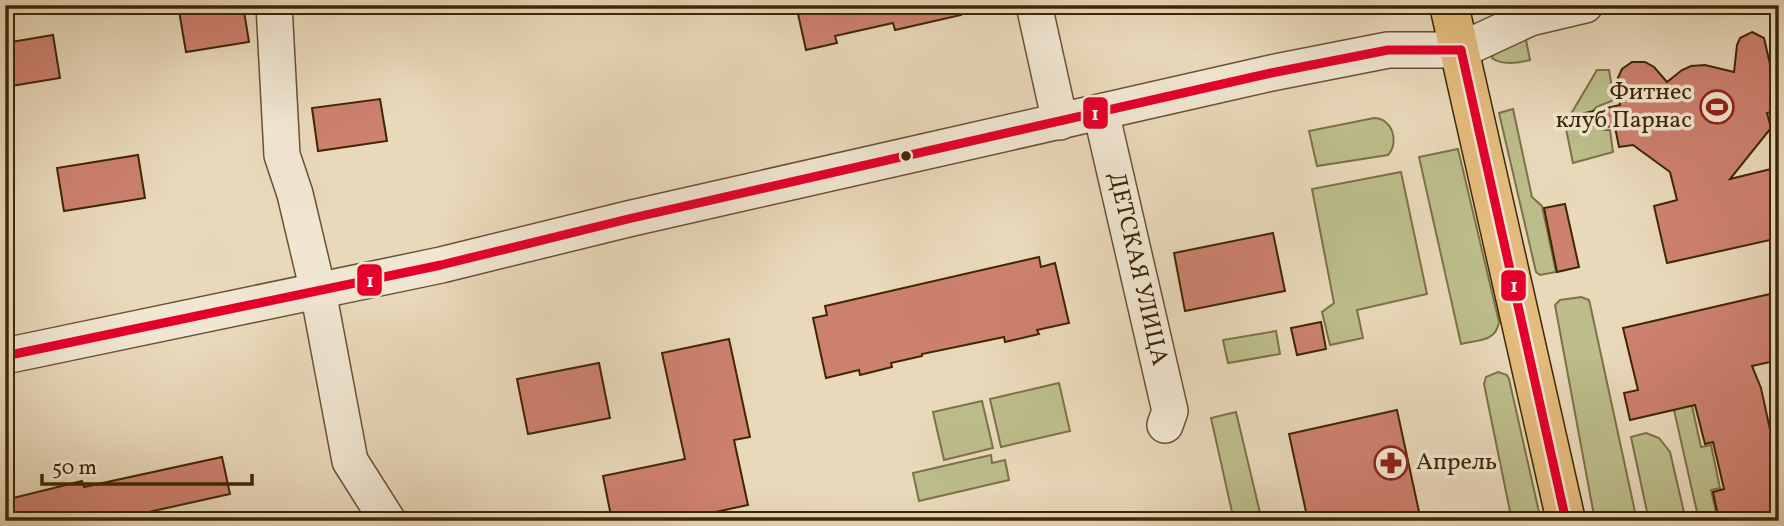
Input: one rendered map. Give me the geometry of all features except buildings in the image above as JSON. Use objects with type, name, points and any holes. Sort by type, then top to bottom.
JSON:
[{"type":"main road","points":[[1450,5],[1566,521]]},
{"type":"street","points":[[274,5],[282,155],[295,194],[318,291],[350,461],[388,521]]},
{"type":"street","points":[[1034,5],[1060,122]]},
{"type":"street","points":[[5,356],[441,265],[1271,73],[1388,50],[1461,50],[1530,18],[1585,5]]},
{"type":"street","name":"ДЕТСКАЯ УЛИЦА","points":[[1101,112],[1170,411],[1165,425]]},
{"type":"green space","points":[[1525,35],[1530,60],[1505,63],[1492,58],[1494,53]]},
{"type":"green space","points":[[1597,70],[1609,70],[1614,100],[1596,107],[1591,113],[1592,125],[1600,130],[1610,130],[1613,152],[1573,163],[1565,124]]},
{"type":"green space","points":[[1513,109],[1532,197],[1542,206],[1556,272],[1540,275],[1536,272],[1499,113]]},
{"type":"green space","points":[[1374,118],[1390,126],[1394,138],[1392,150],[1388,155],[1317,166],[1309,131]]},
{"type":"green space","points":[[1458,149],[1499,322],[1490,337],[1461,344],[1419,157]]},
{"type":"green space","points":[[1401,172],[1427,294],[1357,310],[1363,338],[1330,345],[1322,312],[1334,303],[1312,189]]},
{"type":"green space","points":[[1581,297],[1589,300],[1637,521],[1595,521],[1555,305],[1560,300]]},
{"type":"green space","points":[[1276,331],[1280,354],[1228,363],[1223,340]]},
{"type":"green space","points":[[1498,372],[1507,375],[1509,379],[1541,521],[1512,521],[1484,384],[1486,377]]},
{"type":"green space","points":[[1059,383],[1070,431],[1001,447],[990,399]]},
{"type":"green space","points":[[1690,397],[1701,447],[1711,445],[1720,488],[1711,490],[1718,521],[1699,521],[1672,401]]},
{"type":"green space","points":[[982,401],[993,448],[944,460],[933,412]]},
{"type":"green space","points":[[1236,412],[1262,521],[1234,521],[1211,418]]},
{"type":"green space","points":[[1646,433],[1659,438],[1670,452],[1686,521],[1649,521],[1631,437]]},
{"type":"green space","points":[[991,455],[992,463],[1005,460],[1009,480],[919,501],[913,473]]},
{"type":"transit line","name":"1","points":[[5,356],[441,265],[628,219],[1271,73],[1388,50],[1461,50]]},
{"type":"transit line","name":"1","points":[[1461,50],[1566,521]]},
{"type":"place","name":"Фитнес клуб Парнас","points":[[1717,107]]},
{"type":"place","name":"Апрель","points":[[1391,463]]}]
